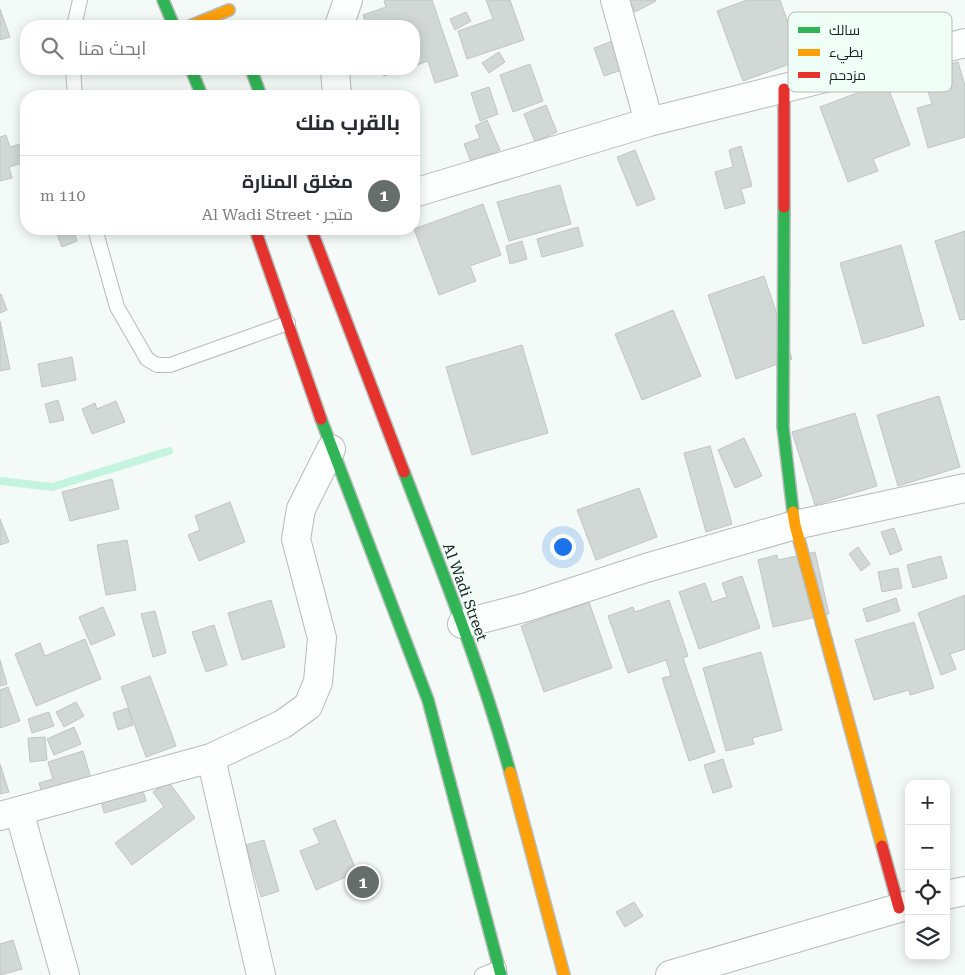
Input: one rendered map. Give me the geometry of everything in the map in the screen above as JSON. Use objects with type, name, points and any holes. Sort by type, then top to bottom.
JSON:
[{"type":"main road","points":[[163,0],[171,20]]},
{"type":"main road","points":[[203,20],[228,9]]},
{"type":"main road","points":[[193,75],[200,90]]},
{"type":"main road","points":[[253,75],[259,90]]},
{"type":"main road","points":[[784,89],[783,426],[795,525],[904,906]]},
{"type":"main road","points":[[257,235],[331,449],[428,700],[500,971]]},
{"type":"main road","name":"Al Wadi Street","points":[[313,235],[462,624],[501,739],[564,975]]},
{"type":"street","points":[[341,20],[348,0]]},
{"type":"street","points":[[615,0],[649,122]]},
{"type":"street","points":[[952,46],[965,43]]},
{"type":"street","points":[[335,75],[337,90]]},
{"type":"street","points":[[420,191],[649,122],[788,88]]},
{"type":"street","points":[[65,975],[10,813],[211,758],[290,720],[308,706],[318,682],[322,638],[296,539],[301,509],[331,449]]},
{"type":"street","points":[[462,624],[527,607],[646,568],[795,525],[965,488]]},
{"type":"street","points":[[211,758],[261,975]]},
{"type":"street","points":[[950,895],[965,890]]},
{"type":"street","points":[[670,975],[904,906]]},
{"type":"lane","points":[[75,20],[80,0]]},
{"type":"lane","points":[[73,75],[75,90]]},
{"type":"lane","points":[[97,235],[117,306],[147,359],[157,365],[170,365],[288,323]]},
{"type":"lane","points":[[482,975],[500,971]]},
{"type":"building","points":[[432,0],[458,76],[435,83],[428,61],[420,64],[420,20],[365,20],[363,15],[386,7],[384,1]]},
{"type":"building","points":[[486,0],[510,0],[524,40],[467,59],[458,31],[493,19]]},
{"type":"building","points":[[629,0],[655,0],[656,1],[635,12]]},
{"type":"building","points":[[747,0],[780,0],[788,23],[788,65],[743,81],[717,11]]},
{"type":"building","points":[[0,9],[10,37],[0,40]]},
{"type":"building","points":[[466,12],[471,21],[455,30],[450,19]]},
{"type":"building","points":[[612,41],[622,70],[604,76],[594,48]]},
{"type":"building","points":[[499,52],[505,62],[489,73],[482,63]]},
{"type":"building","points":[[958,62],[965,86],[965,137],[928,148],[917,108],[932,104],[928,92],[952,92],[952,64]]},
{"type":"building","points":[[530,64],[543,101],[513,112],[500,75]]},
{"type":"building","points":[[489,87],[498,114],[480,121],[471,93]]},
{"type":"building","points":[[860,92],[890,92],[910,145],[873,159],[878,171],[848,182],[820,107]]},
{"type":"building","points":[[546,105],[557,132],[535,142],[524,114]]},
{"type":"building","points":[[487,120],[500,150],[471,162],[464,144],[480,138],[475,126]]},
{"type":"building","points":[[6,135],[10,147],[20,144],[20,164],[9,167],[12,178],[0,181],[0,137]]},
{"type":"building","points":[[741,146],[752,186],[741,189],[745,203],[725,209],[715,172],[733,167],[729,150]]},
{"type":"building","points":[[635,150],[655,199],[637,206],[617,157]]},
{"type":"building","points":[[560,185],[571,224],[509,241],[497,202]]},
{"type":"building","points":[[483,204],[501,255],[470,266],[476,281],[439,295],[416,235],[420,235],[420,227]]},
{"type":"building","points":[[578,227],[583,246],[542,257],[537,239]]},
{"type":"building","points":[[965,231],[965,319],[960,320],[935,241]]},
{"type":"building","points":[[57,235],[75,235],[77,241],[62,247]]},
{"type":"building","points":[[522,241],[527,259],[510,264],[506,246]]},
{"type":"building","points":[[901,245],[924,326],[863,344],[840,263]]},
{"type":"building","points":[[764,276],[792,359],[736,379],[708,295]]},
{"type":"building","points":[[0,295],[7,310],[0,313]]},
{"type":"building","points":[[673,310],[701,376],[642,400],[615,334]]},
{"type":"building","points":[[0,321],[10,369],[0,371]]},
{"type":"building","points":[[522,345],[548,433],[472,455],[446,367]]},
{"type":"building","points":[[72,357],[76,380],[42,387],[38,364]]},
{"type":"building","points":[[939,396],[960,467],[898,486],[877,415]]},
{"type":"building","points":[[58,400],[64,420],[50,423],[45,404]]},
{"type":"building","points":[[116,401],[125,422],[92,434],[82,409],[95,403],[97,409]]},
{"type":"building","points":[[855,413],[877,486],[815,505],[792,432]]},
{"type":"building","points":[[744,438],[762,476],[735,488],[718,450]]},
{"type":"building","points":[[710,446],[732,524],[706,532],[684,453]]},
{"type":"building","points":[[112,479],[119,509],[70,521],[62,492]]},
{"type":"building","points":[[639,488],[657,537],[596,560],[577,510]]},
{"type":"building","points":[[230,502],[245,542],[199,561],[188,535],[200,530],[195,516]]},
{"type":"building","points":[[0,519],[9,542],[0,545]]},
{"type":"building","points":[[894,528],[902,550],[890,555],[881,532]]},
{"type":"building","points":[[127,540],[136,590],[106,595],[97,545]]},
{"type":"building","points":[[858,547],[870,564],[861,571],[849,554]]},
{"type":"building","points":[[815,552],[829,614],[773,627],[758,560],[777,555],[778,560]]},
{"type":"building","points":[[941,556],[947,578],[913,588],[907,565]]},
{"type":"building","points":[[898,568],[902,588],[882,592],[878,572]]},
{"type":"building","points":[[742,576],[760,628],[699,649],[679,592],[705,583],[712,602],[727,597],[722,583]]},
{"type":"building","points":[[965,595],[965,649],[950,654],[956,669],[941,675],[918,613]]},
{"type":"building","points":[[896,598],[900,611],[867,622],[863,609]]},
{"type":"building","points":[[271,600],[285,647],[242,660],[228,613]]},
{"type":"building","points":[[669,600],[688,656],[683,658],[715,752],[689,761],[662,678],[671,676],[666,660],[628,673],[608,616],[633,607],[635,612]]},
{"type":"building","points":[[589,602],[612,668],[544,692],[521,626]]},
{"type":"building","points":[[103,607],[115,635],[91,645],[79,617]]},
{"type":"building","points":[[155,611],[166,653],[153,657],[141,614]]},
{"type":"building","points":[[914,622],[934,688],[910,695],[909,690],[874,700],[855,640]]},
{"type":"building","points":[[214,625],[227,665],[206,672],[192,632]]},
{"type":"building","points":[[85,639],[101,679],[36,706],[15,654],[40,643],[45,656]]},
{"type":"building","points":[[761,652],[782,730],[752,738],[754,744],[726,751],[703,668]]},
{"type":"building","points":[[0,660],[7,684],[0,686]]},
{"type":"building","points":[[150,676],[176,746],[146,757],[121,687]]},
{"type":"building","points":[[8,687],[20,721],[0,728],[0,690]]},
{"type":"building","points":[[76,702],[84,716],[64,727],[56,712]]},
{"type":"building","points":[[128,708],[133,725],[118,730],[113,713]]},
{"type":"building","points":[[49,712],[54,726],[32,733],[28,719]]},
{"type":"building","points":[[74,727],[81,744],[54,755],[47,739]]},
{"type":"building","points":[[45,737],[47,760],[30,762],[28,738]]},
{"type":"building","points":[[83,751],[93,785],[44,800],[39,783],[53,779],[48,762]]},
{"type":"building","points":[[723,759],[732,787],[713,793],[704,765]]},
{"type":"building","points":[[0,764],[9,792],[0,794]]},
{"type":"building","points":[[140,780],[146,801],[104,813],[99,792]]},
{"type":"building","points":[[168,781],[195,818],[132,865],[115,843],[164,807],[153,792]]},
{"type":"building","points":[[335,820],[357,872],[316,890],[300,851],[320,843],[313,829]]},
{"type":"building","points":[[264,840],[279,891],[261,897],[246,845]]},
{"type":"building","points":[[634,902],[643,916],[625,927],[616,912]]},
{"type":"building","points":[[13,940],[22,969],[0,975],[0,944]]},
{"type":"waterway","points":[[0,481],[52,487],[169,451]]},
{"type":"traffic: fast","points":[[163,0],[171,20]]},
{"type":"traffic: fast","points":[[193,75],[200,90]]},
{"type":"traffic: fast","points":[[253,75],[259,90]]},
{"type":"traffic: fast","points":[[784,207],[783,427],[793,512]]},
{"type":"traffic: fast","points":[[321,419],[428,700],[501,975]]},
{"type":"traffic: fast","points":[[404,472],[474,658],[510,772]]},
{"type":"traffic: slow","points":[[205,20],[229,10]]},
{"type":"traffic: slow","points":[[793,512],[882,846]]},
{"type":"traffic: slow","points":[[510,772],[564,975]]},
{"type":"traffic: jam","points":[[784,89],[784,207]]},
{"type":"traffic: jam","points":[[257,235],[321,419]]},
{"type":"traffic: jam","points":[[313,235],[404,472]]},
{"type":"traffic: jam","points":[[882,846],[899,908]]},
{"type":"place","name":"مغلق المنارة","points":[[363,882]]}]
